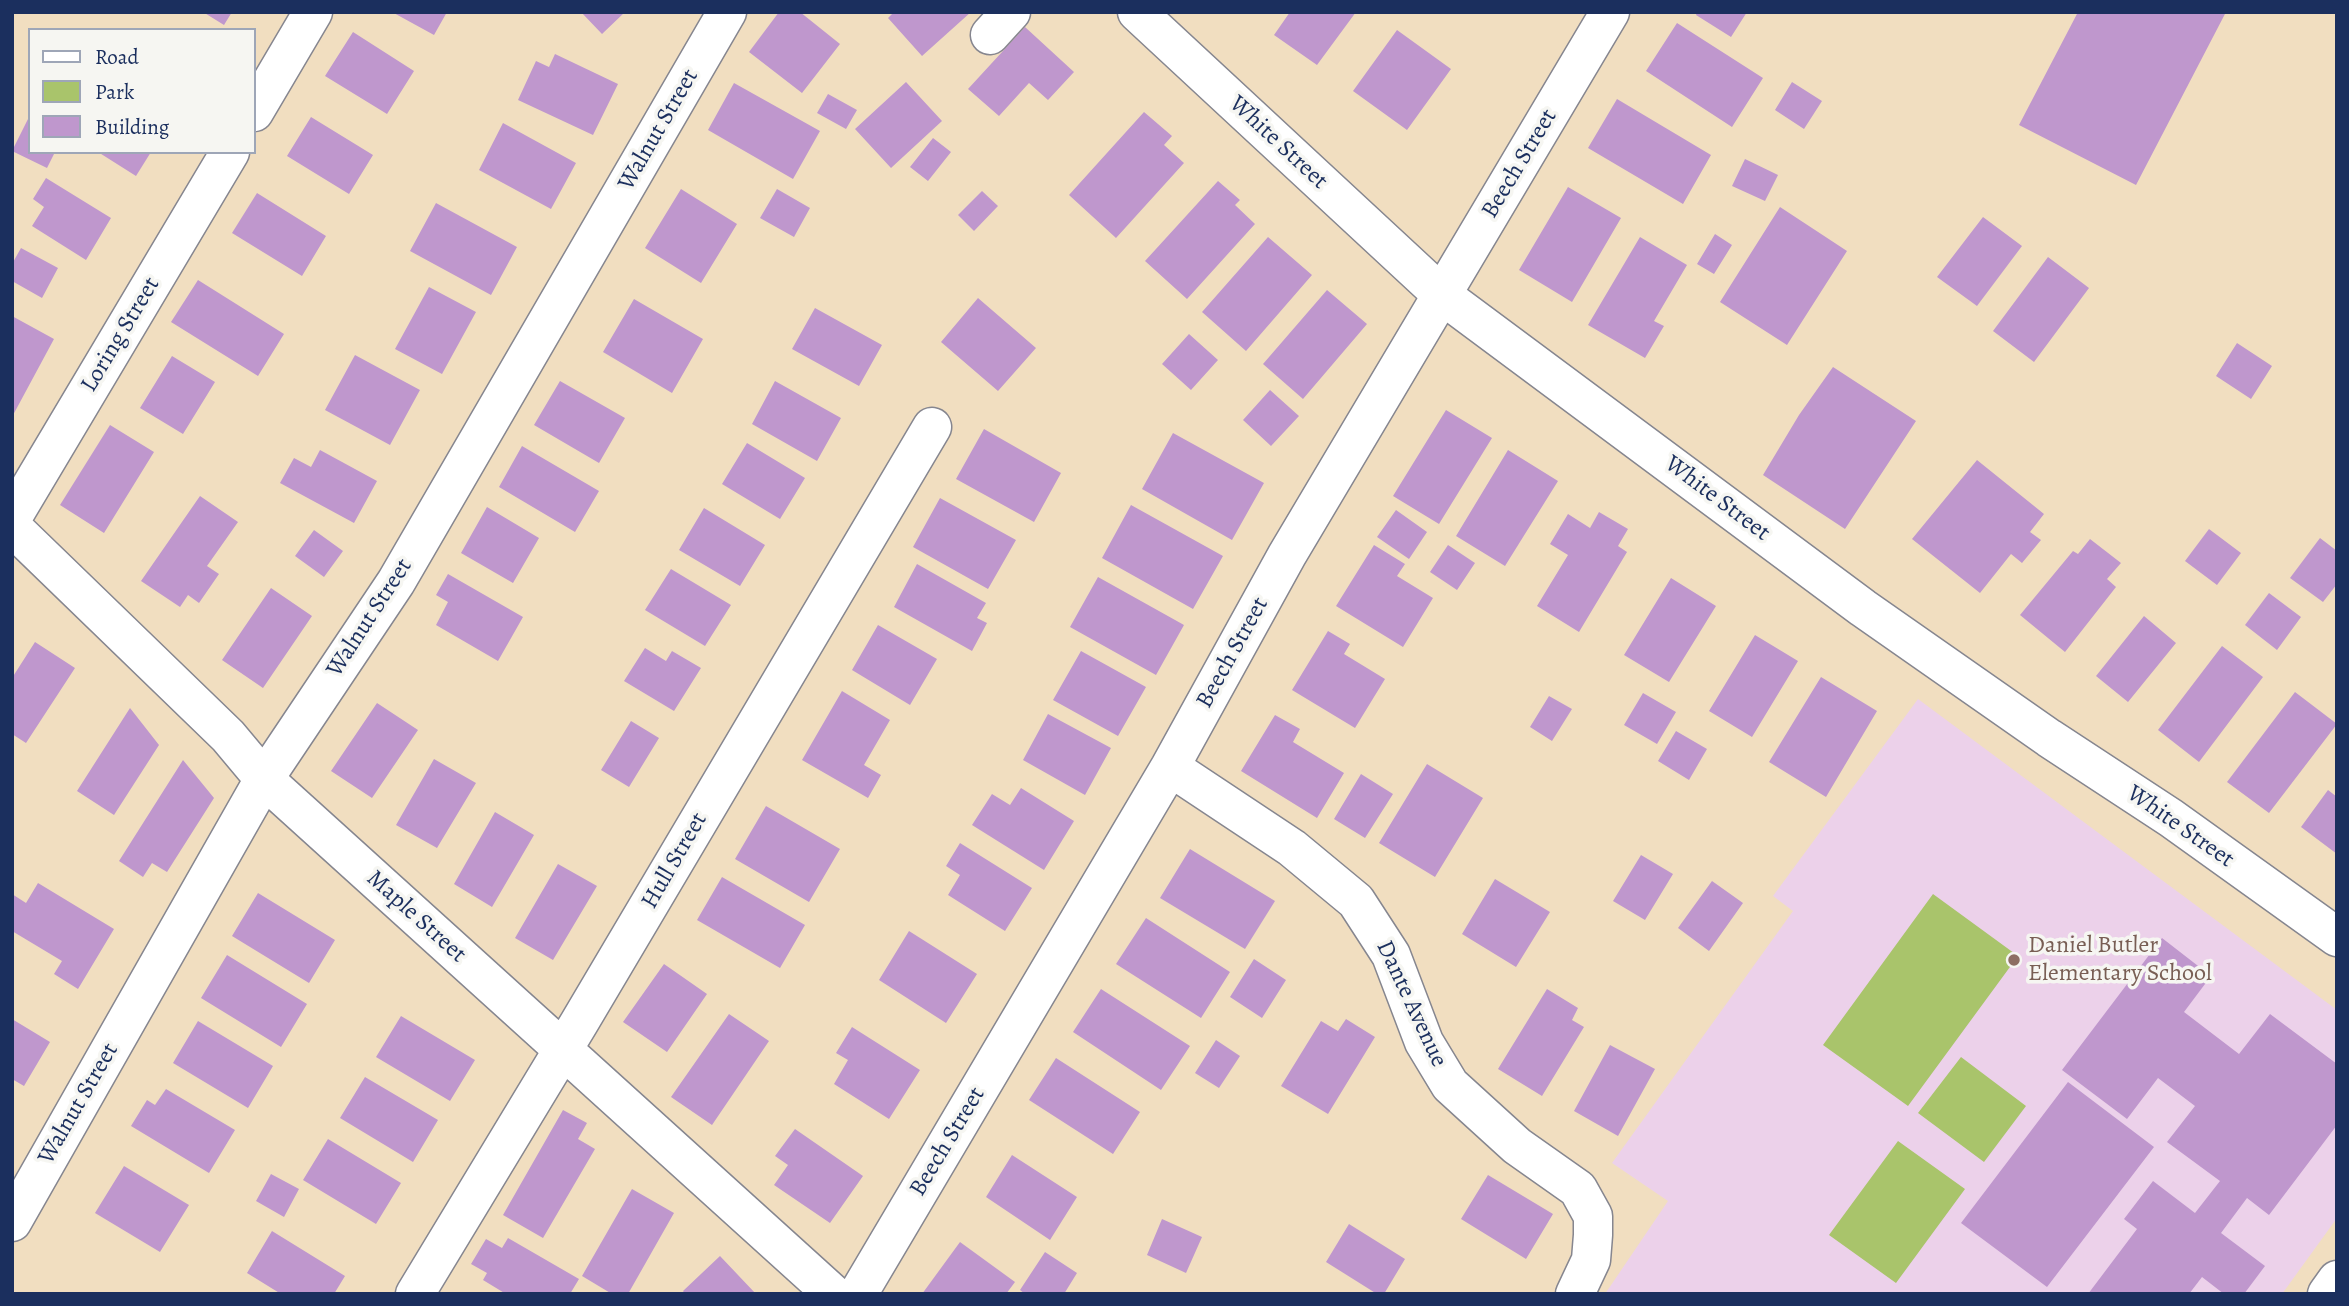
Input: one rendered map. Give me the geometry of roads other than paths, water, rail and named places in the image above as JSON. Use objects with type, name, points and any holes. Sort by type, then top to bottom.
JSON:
[{"type":"street","points":[[256,109],[313,12]]},
{"type":"street","name":"Walnut Street","points":[[12,1223],[264,779],[396,582],[727,12]]},
{"type":"street","name":"White Street","points":[[1137,12],[1442,295],[1863,608],[2049,738],[2171,818],[2337,937]]},
{"type":"street","name":"Beech Street","points":[[858,1294],[1170,767],[1287,555],[1609,12]]},
{"type":"street","name":"Loring Street","points":[[12,518],[229,154]]},
{"type":"street","name":"Hull Street","points":[[415,1294],[563,1050],[932,426]]},
{"type":"street","name":"Maple Street","points":[[12,527],[228,736],[264,779],[833,1294]]},
{"type":"street","name":"Dante Avenue","points":[[1170,767],[1292,848],[1356,901],[1391,955],[1424,1042],[1450,1085],[1517,1146],[1578,1189],[1593,1216],[1593,1235],[1591,1260],[1575,1294]]},
{"type":"street","points":[[2327,1294],[2337,1280]]},
{"type":"place","name":"Daniel Butler Elementary School","points":[[2014,960]]}]
